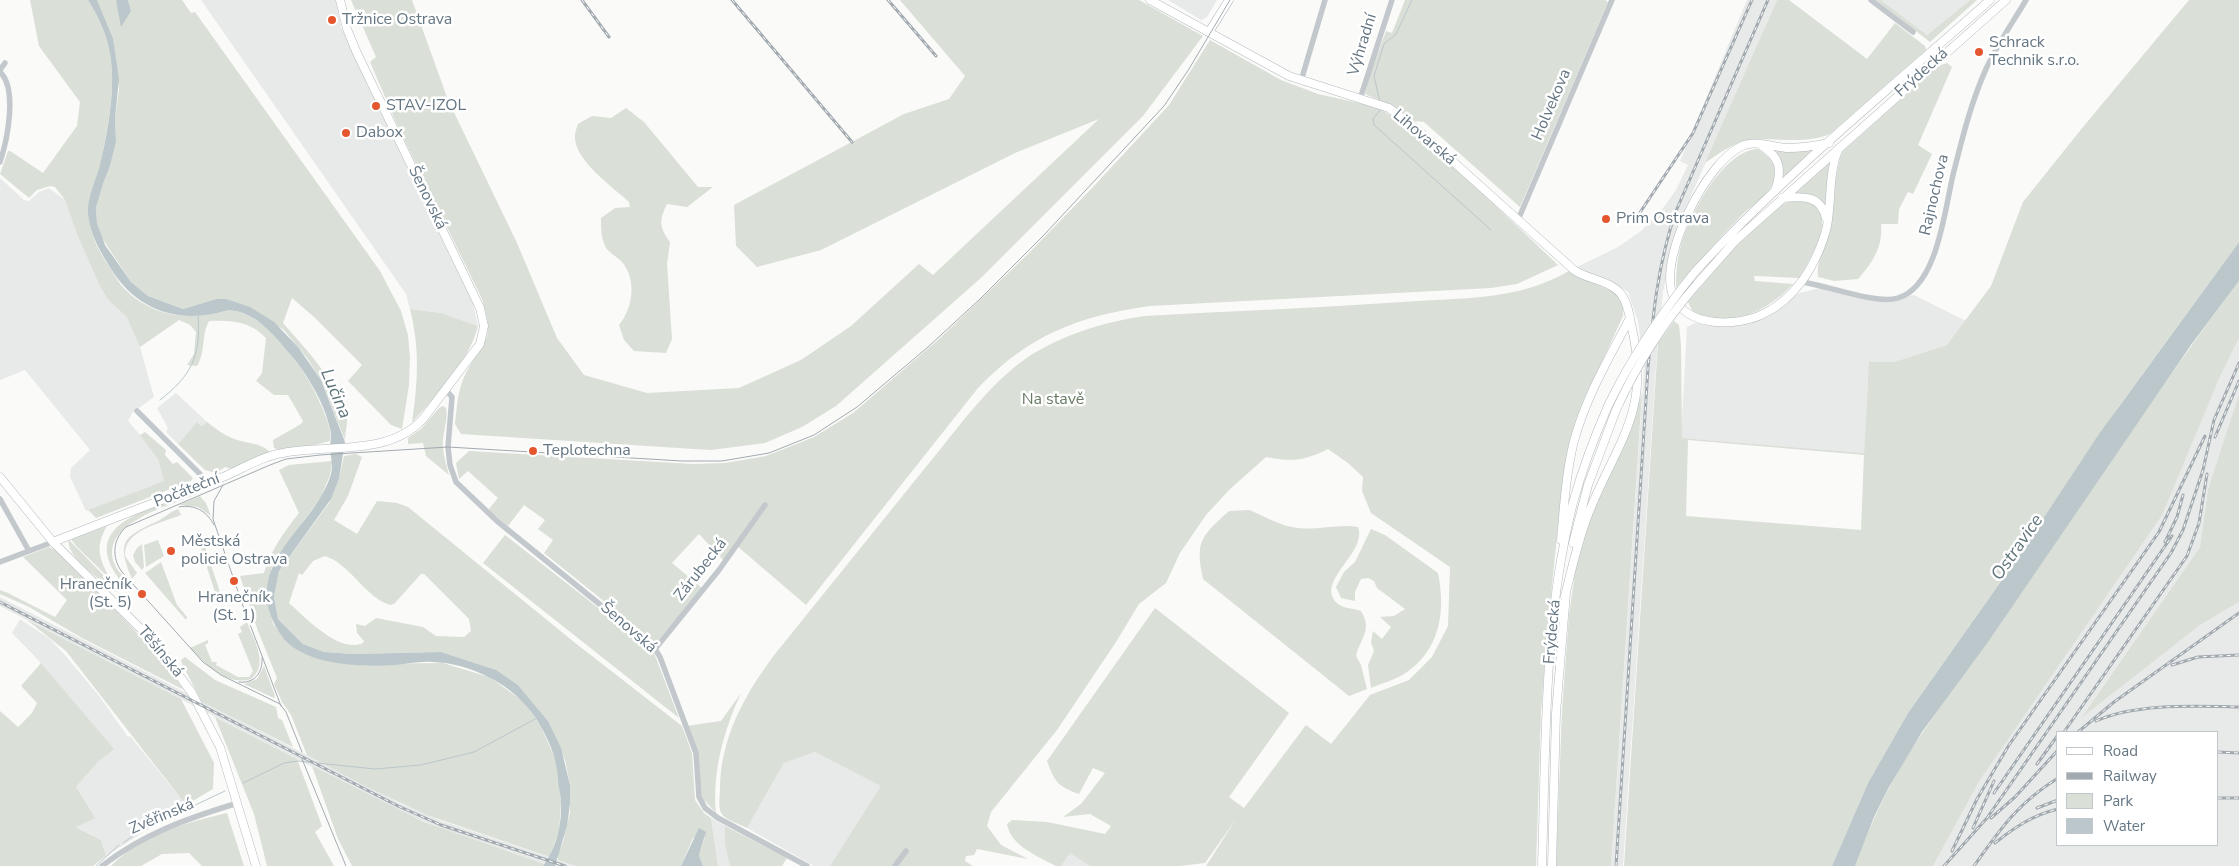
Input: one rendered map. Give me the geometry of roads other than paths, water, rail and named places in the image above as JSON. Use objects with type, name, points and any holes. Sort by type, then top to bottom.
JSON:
[{"type":"main road","name":"Šenovská","points":[[340,0],[347,29],[360,59],[470,285],[482,316],[484,330],[480,344],[415,428],[398,437],[377,443],[353,446]]},
{"type":"main road","name":"Lihovarská","points":[[1150,0],[1301,81],[1373,102],[1410,122],[1574,270],[1618,290],[1624,300],[1630,318],[1638,372],[1636,400],[1631,421],[1580,536],[1565,596]]},
{"type":"main road","points":[[1209,32],[1229,0]]},
{"type":"main road","name":"Frýdecká","points":[[1542,866],[1547,713],[1556,598],[1573,504],[1586,461],[1608,406],[1639,348],[1663,312],[1728,235],[1990,0]]},
{"type":"main road","name":"Frýdecká","points":[[1552,866],[1557,705],[1565,596],[1578,520],[1603,441],[1616,410],[1647,351],[1669,319],[1735,241],[2006,0]]},
{"type":"main road","points":[[1829,143],[1793,148],[1745,145],[1732,152],[1717,167],[1698,196],[1683,226],[1674,253],[1670,278],[1672,294],[1681,306],[1696,317],[1712,322],[1732,322],[1753,318],[1771,311],[1786,299],[1802,282],[1818,251],[1827,225],[1831,174],[1839,148]]},
{"type":"main road","points":[[1760,145],[1774,155],[1779,165],[1779,176],[1774,193]]},
{"type":"main road","points":[[1782,198],[1801,197],[1814,200],[1823,209],[1827,225]]},
{"type":"main road","points":[[1556,598],[1564,508],[1574,441],[1595,385],[1630,318]]},
{"type":"main road","name":"Počáteční","points":[[53,542],[276,454],[353,446]]},
{"type":"main road","name":"Těšínská","points":[[0,477],[53,542],[155,643],[183,680],[204,714],[220,747],[256,866]]},
{"type":"street","points":[[1301,81],[1325,0]]},
{"type":"street","name":"Výhradní","points":[[1360,99],[1392,0]]},
{"type":"street","name":"Holvekova","points":[[1518,220],[1612,0]]},
{"type":"street","points":[[1871,0],[1914,32]]},
{"type":"street","name":"Rajnochova","points":[[1802,282],[1887,300],[1901,297],[1915,289],[1935,250],[1941,233],[1954,169],[1986,68],[2026,0]]},
{"type":"street","points":[[0,162],[6,142],[10,109],[6,81],[0,71],[6,63]]},
{"type":"street","name":"Šenovská","points":[[446,390],[452,397],[453,403],[448,448],[450,465],[456,482],[497,521],[655,649],[660,657],[696,753],[699,797],[704,808],[718,818],[808,866]]},
{"type":"street","points":[[137,411],[208,482]]},
{"type":"street","points":[[0,499],[30,550]]},
{"type":"street","name":"Zárubecká","points":[[655,649],[722,566],[765,505]]},
{"type":"street","points":[[0,562],[53,542]]},
{"type":"street","name":"Zvěřinská","points":[[102,866],[124,848],[165,827],[238,803]]},
{"type":"street","points":[[895,866],[906,851]]},
{"type":"water","points":[[88,0],[97,0],[113,38],[119,79],[115,118],[116,142],[96,208],[97,223],[105,245],[131,282],[148,296],[183,309],[216,299],[226,299],[250,307],[274,322],[298,347],[321,380],[345,442],[339,479],[331,499],[279,571],[274,597],[278,619],[303,644],[324,652],[353,654],[441,652],[496,670],[518,685],[548,721],[561,748],[570,785],[567,826],[555,866],[543,866],[555,844],[560,820],[561,800],[556,762],[551,746],[535,717],[516,695],[476,671],[447,663],[423,662],[367,666],[321,660],[294,648],[284,639],[275,625],[269,610],[267,590],[271,572],[279,555],[324,492],[331,474],[331,434],[328,419],[315,390],[303,371],[278,340],[256,320],[248,315],[229,310],[194,316],[162,311],[134,296],[122,284],[103,256],[91,228],[88,207],[106,137],[112,77],[106,36]]},
{"type":"water","points":[[116,0],[128,0],[131,11],[121,27]]},
{"type":"water","points":[[2239,242],[2239,281],[2191,345],[1988,642],[1922,732],[1889,787],[1874,817],[1855,866],[1832,866],[1868,783],[1908,713],[2016,560],[2099,434]]},
{"type":"water","points":[[699,828],[706,832],[699,855],[703,866],[681,866]]},
{"type":"waterway","points":[[1380,102],[1374,76],[1384,44],[1396,34],[1412,0]]},
{"type":"waterway","points":[[1381,109],[1373,119],[1374,125],[1491,230]]},
{"type":"waterway","points":[[160,400],[180,382],[192,364],[198,342],[198,315]]},
{"type":"waterway","points":[[243,783],[284,763],[298,761],[375,769],[421,765],[474,752],[537,718]]},
{"type":"waterway","points":[[123,843],[140,831],[225,791]]},
{"type":"waterway","points":[[96,866],[119,845]]},
{"type":"tram line","points":[[302,752],[286,712],[280,704],[221,675],[203,662],[122,572],[116,560],[115,548],[118,537],[126,527],[286,459],[448,447],[682,461],[722,461],[769,453],[814,435],[857,407],[928,347],[981,298],[1044,235],[1164,106],[1189,69],[1230,0]]},
{"type":"tram line","points":[[223,485],[214,501],[213,519],[243,606],[281,706]]},
{"type":"tram line","points":[[179,507],[185,506],[204,512],[214,525]]},
{"type":"tram line","points":[[239,682],[249,681],[259,673],[262,658]]},
{"type":"tram line","points":[[302,759],[346,866]]},
{"type":"railway","points":[[582,0],[609,37]]},
{"type":"railway","points":[[732,0],[852,142]]},
{"type":"railway","points":[[888,0],[936,56]]},
{"type":"railway","points":[[1635,220],[1693,133],[1752,0]]},
{"type":"railway","points":[[1616,866],[1648,368],[1657,289],[1676,211],[1768,0]]},
{"type":"railway","points":[[1944,866],[1987,818],[2171,553],[2183,530],[2203,470],[2214,420],[2239,363]]},
{"type":"railway","points":[[2215,437],[2239,381]]},
{"type":"railway","points":[[1952,851],[1977,799],[2009,745],[2159,532],[2205,436]]},
{"type":"railway","points":[[2065,731],[2187,556],[2199,523],[2207,474]]},
{"type":"railway","points":[[2165,542],[2177,517],[2183,495]]},
{"type":"railway","points":[[1994,793],[2172,536]]},
{"type":"railway","points":[[0,602],[398,806],[441,825],[565,866]]},
{"type":"railway","points":[[2079,731],[2114,702],[2239,613]]},
{"type":"railway","points":[[2172,665],[2198,657],[2239,655]]},
{"type":"railway","points":[[2096,721],[2112,715],[2147,708],[2185,706],[2239,707]]},
{"type":"railway","points":[[2037,764],[2056,738]]},
{"type":"railway","points":[[1991,818],[2015,797],[2056,752]]},
{"type":"railway","points":[[2219,752],[2239,753]]},
{"type":"railway","points":[[1974,866],[2011,817],[2032,797],[2056,779]]},
{"type":"railway","points":[[1973,828],[1994,781]]},
{"type":"railway","points":[[2219,798],[2239,798]]},
{"type":"railway","points":[[2037,808],[2056,801]]},
{"type":"railway","points":[[1995,843],[2025,822],[2056,810]]},
{"type":"place","name":"Tržnice Ostrava","points":[[332,20]]},
{"type":"place","name":"Schrack Technik s.r.o.","points":[[1979,52]]},
{"type":"place","name":"STAV-IZOL","points":[[376,106]]},
{"type":"place","name":"Dabox","points":[[346,133]]},
{"type":"place","name":"Prim Ostrava","points":[[1606,219]]},
{"type":"place","name":"Teplotechna","points":[[533,451]]},
{"type":"place","name":"Městská policie Ostrava","points":[[171,551]]},
{"type":"place","name":"Hranečník (St. 1)","points":[[234,581]]},
{"type":"place","name":"Hranečník (St. 5)","points":[[142,594]]},
{"type":"water label","name":"Lučina","points":[[335,394]]},
{"type":"water label","name":"Ostravice","points":[[2018,548]]},
{"type":"park label","name":"Na stavě","points":[[1053,400]]}]
